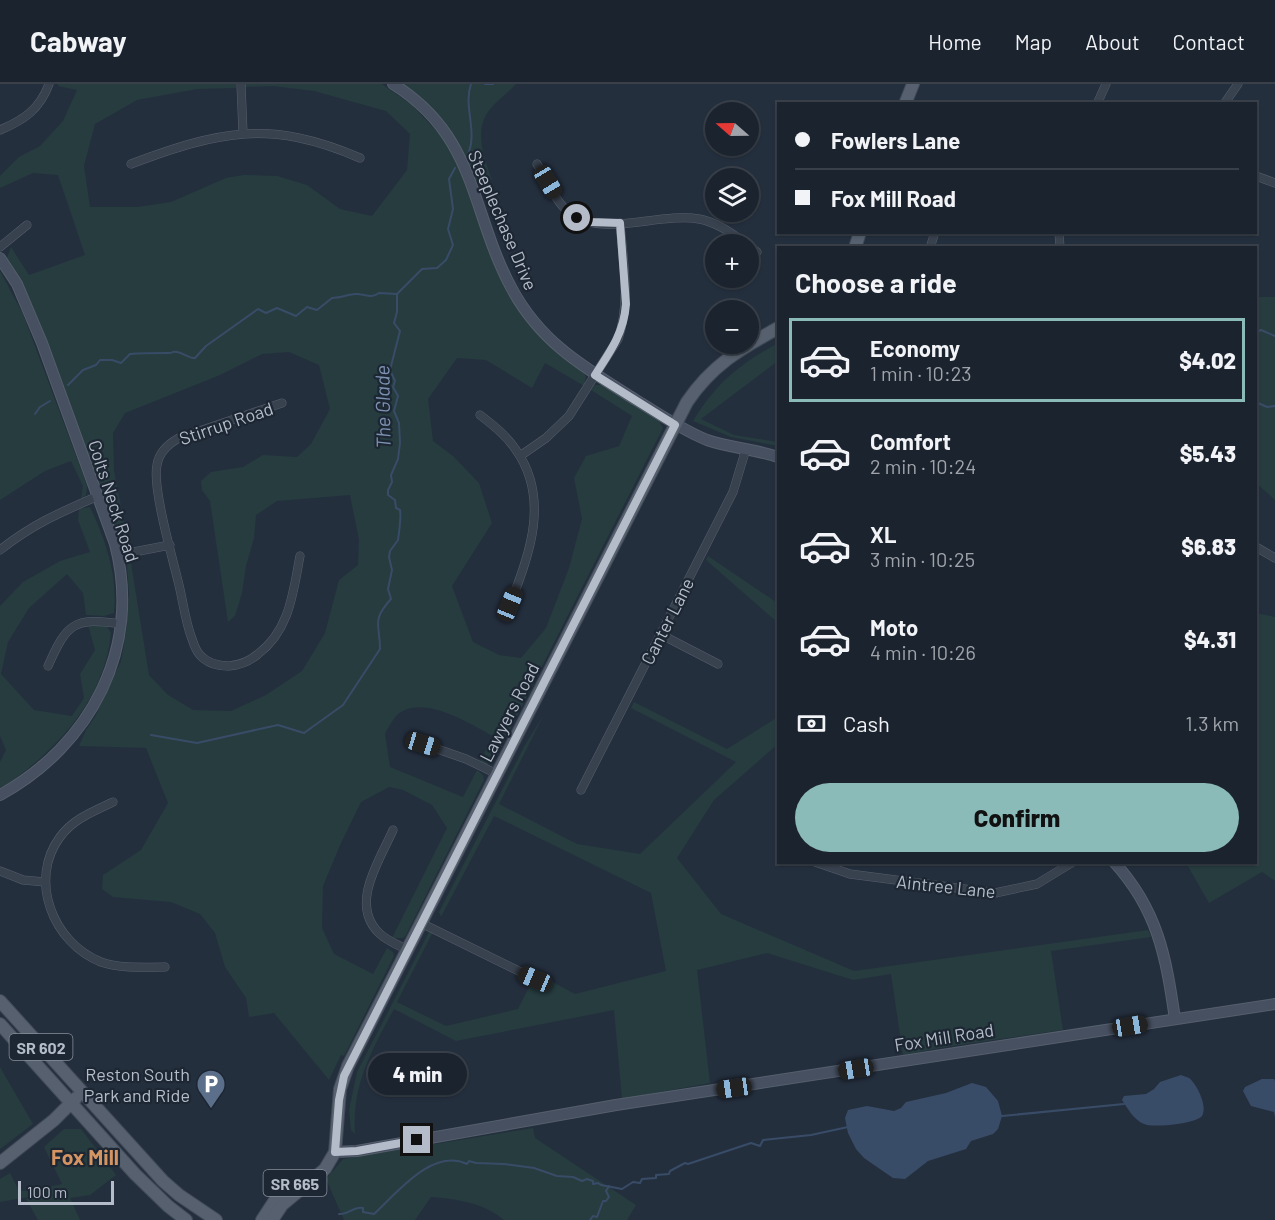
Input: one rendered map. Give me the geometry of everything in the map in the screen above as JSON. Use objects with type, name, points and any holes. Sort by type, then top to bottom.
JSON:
[{"type":"main road","points":[[906,102],[913,84]]},
{"type":"main road","name":"Lawyers Road","points":[[335,1152],[339,1100],[344,1076],[675,425],[695,389],[715,368],[777,329]]},
{"type":"main road","name":"SR 602","points":[[0,1001],[162,1181],[179,1196],[216,1220]]},
{"type":"main road","name":"SR 602","points":[[0,1024],[151,1191],[186,1220]]},
{"type":"main road","points":[[0,1163],[30,1141],[82,1092]]},
{"type":"main road","name":"SR 665","points":[[262,1220],[277,1197],[335,1152]]},
{"type":"main road","name":"SR 665","points":[[272,1220],[282,1205],[325,1169],[335,1152]]},
{"type":"street","points":[[0,130],[19,122],[35,110],[49,84]]},
{"type":"street","points":[[241,84],[243,133]]},
{"type":"street","name":"Steeplechase Drive","points":[[393,84],[424,109],[458,152],[504,272],[529,317],[554,344],[595,375],[675,425],[708,440],[777,457]]},
{"type":"street","points":[[1098,102],[1106,84]]},
{"type":"street","points":[[1225,102],[1238,84]]},
{"type":"street","points":[[131,164],[188,143],[243,133],[304,138],[343,150],[360,158]]},
{"type":"street","points":[[537,164],[558,200],[569,213],[591,222],[620,223],[681,217],[699,219],[720,226],[732,234]]},
{"type":"street","points":[[1257,176],[1275,183]]},
{"type":"street","points":[[520,456],[546,438],[569,416],[618,339],[626,304],[620,223]]},
{"type":"street","points":[[0,247],[27,225]]},
{"type":"street","name":"Colts Neck Road","points":[[0,258],[17,284],[42,343],[118,555],[122,583],[121,624],[108,676],[90,712],[68,743],[40,770],[0,795]]},
{"type":"street","name":"Stirrup Road","points":[[282,403],[179,438],[162,452],[156,466],[170,545],[191,638],[200,654],[210,663],[226,666],[243,663],[252,659],[275,637],[290,605],[300,556]]},
{"type":"street","points":[[480,415],[509,440],[520,456],[531,485],[535,517],[531,544],[510,604]]},
{"type":"street","name":"Canter Lane","points":[[581,790],[733,492],[746,449]]},
{"type":"street","points":[[0,550],[46,518],[98,496]]},
{"type":"street","points":[[118,555],[170,545]]},
{"type":"street","points":[[1257,548],[1275,558]]},
{"type":"street","points":[[48,666],[61,639],[74,626],[95,620],[121,624]]},
{"type":"street","points":[[660,634],[718,664]]},
{"type":"street","points":[[423,744],[466,759],[497,774]]},
{"type":"street","points":[[113,802],[85,816],[60,836],[50,855],[45,882],[49,907],[64,936],[97,960],[114,965],[165,967]]},
{"type":"street","points":[[393,830],[368,888],[366,905],[372,923],[379,933],[408,950]]},
{"type":"street","name":"Aintree Lane","points":[[821,864],[850,874],[995,893],[1037,884],[1069,864]]},
{"type":"street","points":[[1116,864],[1146,907],[1160,939],[1175,1019]]},
{"type":"street","points":[[0,871],[23,880],[45,882]]},
{"type":"street","points":[[421,923],[535,979]]},
{"type":"street","name":"Fox Mill Road","points":[[335,1152],[357,1151],[616,1105],[1275,1004]]},
{"type":"green space","points":[[58,84],[236,84],[236,88],[197,89],[137,100],[95,124],[84,166],[90,207],[137,207],[171,202],[226,178],[244,175],[277,176],[307,185],[340,209],[372,216],[407,170],[410,134],[386,111],[314,91],[273,86],[244,87],[244,84],[382,84],[412,105],[444,139],[462,168],[496,264],[558,353],[583,371],[586,377],[584,386],[545,363],[532,388],[486,360],[457,358],[428,399],[433,441],[453,456],[479,483],[492,523],[452,586],[473,642],[499,655],[521,658],[546,628],[569,568],[582,519],[574,478],[586,456],[619,446],[632,416],[591,390],[595,385],[603,385],[659,421],[663,428],[494,761],[486,765],[480,762],[493,736],[459,718],[433,709],[420,707],[408,709],[398,714],[386,732],[390,767],[463,797],[477,770],[483,775],[484,780],[403,938],[392,938],[447,828],[432,805],[403,790],[389,787],[361,802],[323,886],[322,928],[334,954],[373,974],[387,948],[393,952],[394,956],[344,1056],[341,1055],[329,1080],[274,1013],[249,1017],[246,998],[225,967],[215,933],[200,914],[171,902],[113,897],[102,889],[103,875],[141,850],[168,803],[146,748],[79,746],[121,661],[126,632],[129,594],[127,565],[130,557],[149,675],[168,695],[193,710],[231,711],[266,695],[302,671],[325,633],[339,580],[358,565],[359,540],[350,495],[277,501],[256,515],[254,538],[246,566],[242,593],[235,616],[228,622],[210,501],[202,490],[201,481],[211,472],[243,467],[263,455],[297,457],[311,444],[330,409],[319,365],[289,352],[262,354],[220,375],[125,413],[113,433],[114,471],[129,547],[121,546],[49,346],[30,301],[7,258],[11,247],[29,275],[85,255],[58,175],[33,173],[0,188],[0,176],[19,157],[40,146],[63,121],[77,90],[58,86]]},
{"type":"green space","points":[[393,84],[516,84],[492,106],[481,130],[482,148],[492,180],[477,185],[448,137]]},
{"type":"green space","points":[[0,271],[23,314],[84,477],[87,487],[86,495],[81,499],[83,486],[71,461],[45,471],[0,500]]},
{"type":"green space","points":[[1257,297],[1275,297],[1275,500],[1257,484]]},
{"type":"green space","points":[[777,344],[777,362],[701,419],[734,435],[777,442],[777,446],[731,437],[693,421],[720,385],[752,359]]},
{"type":"green space","points":[[90,507],[110,558],[114,585],[114,613],[104,616],[86,615],[83,593],[67,574],[29,608],[8,642],[1,674],[34,710],[72,716],[84,698],[80,674],[95,650],[88,625],[107,626],[111,633],[103,670],[87,704],[64,734],[37,761],[0,788],[0,762],[6,750],[0,736],[0,606],[23,582],[60,561],[90,552],[78,520],[79,509]]},
{"type":"green space","points":[[708,556],[776,602],[777,599],[777,622],[706,560]]},
{"type":"green space","points":[[1257,613],[1275,617],[1275,881],[1262,872],[1209,903],[1187,864],[1257,864]]},
{"type":"green space","points":[[634,702],[727,749],[777,718],[777,745],[714,800],[677,858],[721,914],[854,971],[1148,930],[1151,937],[1051,951],[1063,1030],[903,1055],[891,974],[853,980],[767,953],[697,970],[710,1083],[622,1099],[614,1010],[456,1041],[394,1009],[371,1054],[360,1084],[355,1134],[351,1130],[349,1110],[357,1072],[429,932],[434,930],[397,1002],[446,1026],[518,1009],[529,987],[541,987],[549,980],[575,994],[666,971],[651,893],[494,816],[441,917],[439,912],[525,745],[543,716],[499,804],[577,844],[640,854],[736,762],[631,708]]},
{"type":"green space","points":[[0,1067],[33,1124],[0,1149]]},
{"type":"green space","points":[[533,1128],[535,1138],[636,1205],[627,1220],[504,1220],[479,1206],[431,1197],[415,1220],[344,1220],[326,1179],[343,1159]]},
{"type":"green space","points":[[64,1129],[81,1129],[116,1175],[90,1195],[70,1198],[80,1220],[38,1220],[26,1199],[34,1196],[0,1202],[0,1179],[10,1173],[19,1191],[62,1184],[44,1147]]},
{"type":"water","points":[[1181,1075],[1192,1081],[1201,1096],[1204,1107],[1202,1116],[1198,1119],[1156,1126],[1144,1124],[1137,1120],[1122,1100],[1124,1096],[1146,1094],[1160,1082]]},
{"type":"water","points":[[1262,1079],[1274,1079],[1275,1081],[1275,1117],[1274,1112],[1251,1106],[1243,1091],[1245,1087]]},
{"type":"water","points":[[972,1083],[986,1087],[998,1101],[1002,1116],[998,1129],[993,1134],[971,1141],[966,1149],[928,1161],[905,1179],[893,1178],[864,1158],[856,1149],[848,1133],[845,1118],[848,1110],[867,1106],[894,1111],[906,1102],[946,1093]]},
{"type":"waterway","name":"The Glade","points":[[468,154],[472,137],[469,101],[471,84]]},
{"type":"waterway","name":"The Glade","points":[[485,84],[493,84]]},
{"type":"waterway","name":"The Glade","points":[[151,735],[197,743],[278,725],[304,733],[343,705],[380,649],[378,623],[381,613],[391,599],[388,589],[392,570],[389,557],[390,551],[398,540],[400,520],[400,510],[396,508],[395,500],[388,495],[400,443],[399,423],[394,411],[398,396],[393,387],[395,381],[390,370],[400,331],[394,323],[397,312],[397,294],[422,269],[437,268],[446,260],[453,245],[448,229],[453,209],[449,179],[455,168]]},
{"type":"waterway","points":[[68,385],[83,370],[96,365],[100,360],[121,363],[130,354],[174,352],[195,358],[206,346],[258,309],[266,313],[277,308],[296,316],[307,307],[317,310],[332,298],[353,294],[371,296],[379,293],[397,294]]},
{"type":"waterway","points":[[1257,332],[1261,330],[1275,336]]},
{"type":"waterway","points":[[35,414],[40,407],[50,401]]},
{"type":"waterway","points":[[1257,402],[1267,407],[1275,406]]},
{"type":"waterway","points":[[1002,1116],[1124,1104]]},
{"type":"waterway","points":[[339,1214],[360,1208],[363,1208],[363,1212],[374,1214],[416,1175],[441,1162],[454,1161],[467,1164],[469,1161],[534,1168],[557,1176],[573,1177],[582,1181],[587,1179],[593,1181],[593,1184],[598,1183],[622,1189],[633,1182],[640,1183],[642,1179],[669,1174],[670,1171],[685,1163],[688,1164],[751,1143],[760,1146],[763,1140],[811,1135],[848,1127]]},
{"type":"waterway","points":[[590,1220],[593,1216],[597,1217],[603,1201],[609,1197],[606,1191],[609,1186]]},
{"type":"place","name":"Reston South Park and Ride","points":[[211,1110]]},
{"type":"district","name":"Fox Mill","points":[[85,1156]]},
{"type":"route","points":[[417,1140],[357,1151],[335,1152],[338,1137],[340,1089],[344,1076],[675,425],[595,375],[613,350],[625,316],[620,223],[591,222],[577,218]]}]
